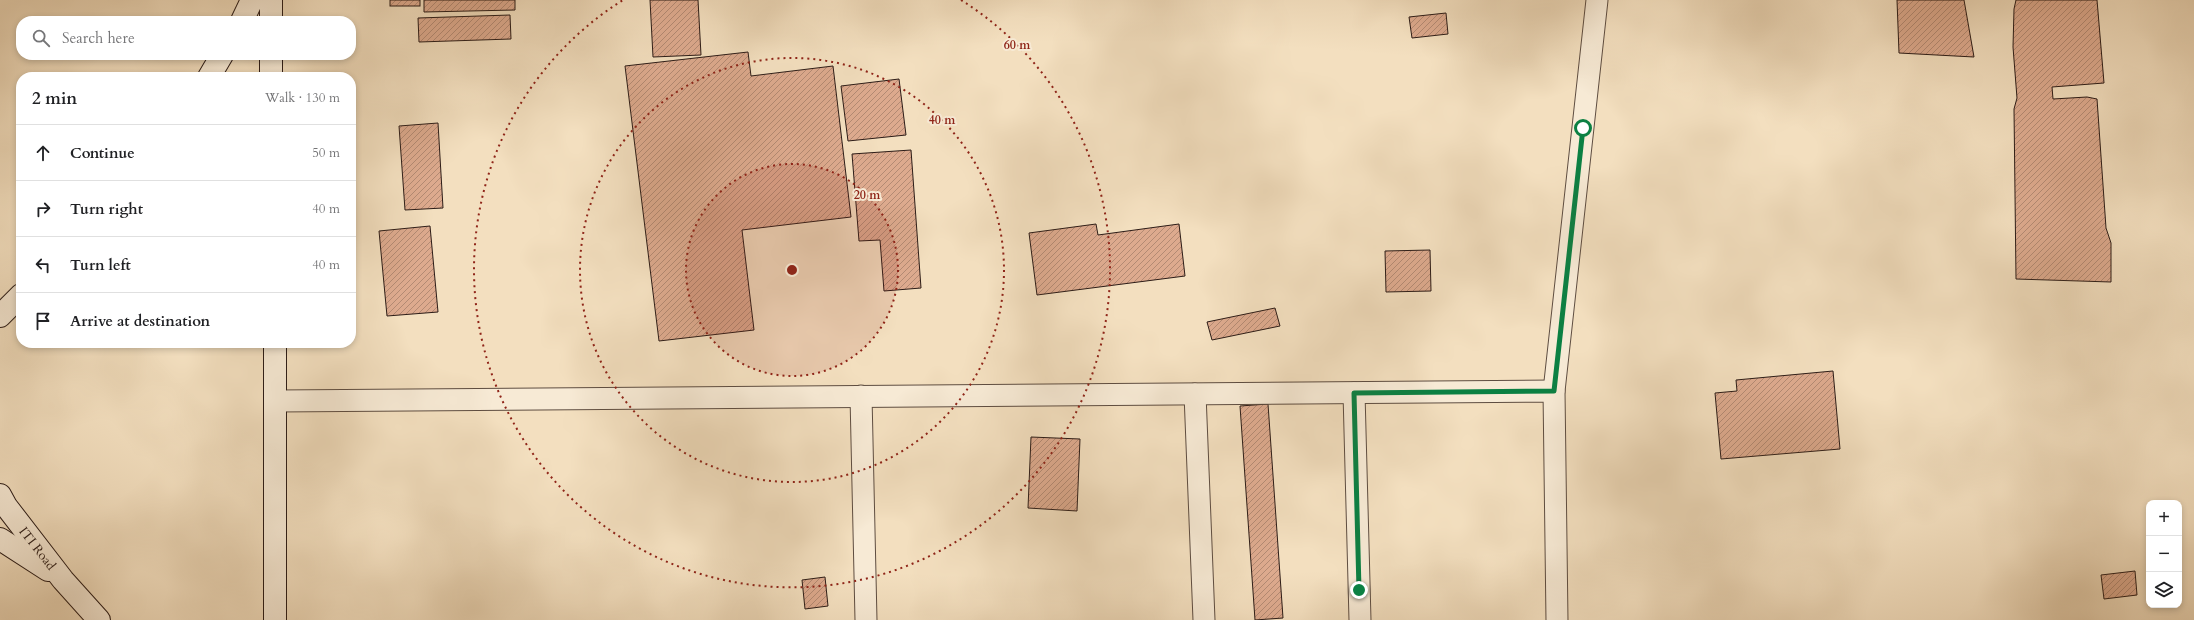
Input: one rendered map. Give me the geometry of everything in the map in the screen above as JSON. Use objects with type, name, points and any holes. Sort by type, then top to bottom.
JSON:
[{"type":"street","points":[[244,16],[252,0]]},
{"type":"street","points":[[271,0],[271,16]]},
{"type":"street","points":[[212,72],[219,60]]},
{"type":"street","points":[[271,60],[271,72]]},
{"type":"street","points":[[0,316],[16,300]]},
{"type":"street","points":[[275,620],[276,348]]},
{"type":"street","name":"ITI Road","points":[[0,495],[6,506],[63,580],[99,620]]},
{"type":"street","name":"ITI Road","points":[[0,539],[63,580]]},
{"type":"lane","points":[[1557,620],[1554,391],[1597,0]]},
{"type":"lane","points":[[277,401],[1554,391]]},
{"type":"lane","points":[[1354,393],[1360,620]]},
{"type":"lane","points":[[1195,394],[1204,620]]},
{"type":"lane","points":[[861,396],[866,620]]},
{"type":"building","points":[[390,0],[420,0],[420,6],[390,6]]},
{"type":"building","points":[[424,0],[515,0],[515,10],[424,12]]},
{"type":"building","points":[[650,0],[698,0],[701,55],[653,57]]},
{"type":"building","points":[[1897,0],[1964,0],[1974,57],[1899,53]]},
{"type":"building","points":[[2016,0],[2097,0],[2104,83],[2052,87],[2053,99],[2087,97],[2097,99],[2106,228],[2111,243],[2111,282],[2016,279],[2014,109],[2017,98],[2013,47],[2014,9]]},
{"type":"building","points":[[1446,13],[1448,34],[1412,38],[1409,17]]},
{"type":"building","points":[[510,15],[511,39],[419,42],[418,18]]},
{"type":"building","points":[[748,52],[751,76],[833,66],[851,217],[742,230],[754,330],[659,341],[625,66]]},
{"type":"building","points":[[899,79],[906,135],[848,141],[841,86]]},
{"type":"building","points":[[438,123],[443,208],[405,210],[399,126]]},
{"type":"building","points":[[911,150],[921,288],[884,291],[880,240],[859,241],[852,154]]},
{"type":"building","points":[[1096,224],[1098,235],[1179,224],[1185,276],[1037,295],[1029,233]]},
{"type":"building","points":[[430,226],[438,312],[387,316],[379,231]]},
{"type":"building","points":[[1430,250],[1431,291],[1386,292],[1385,251]]},
{"type":"building","points":[[1275,308],[1280,326],[1212,340],[1207,322]]},
{"type":"building","points":[[1833,371],[1840,449],[1721,459],[1715,393],[1737,391],[1736,380]]},
{"type":"building","points":[[1268,404],[1283,618],[1255,620],[1240,406]]},
{"type":"building","points":[[1031,437],[1080,439],[1077,511],[1028,508]]},
{"type":"building","points":[[2135,571],[2137,595],[2104,599],[2101,575]]},
{"type":"building","points":[[825,577],[828,606],[805,609],[802,580]]},
{"type":"route","points":[[1359,590],[1354,393],[1554,391],[1583,128]]}]
